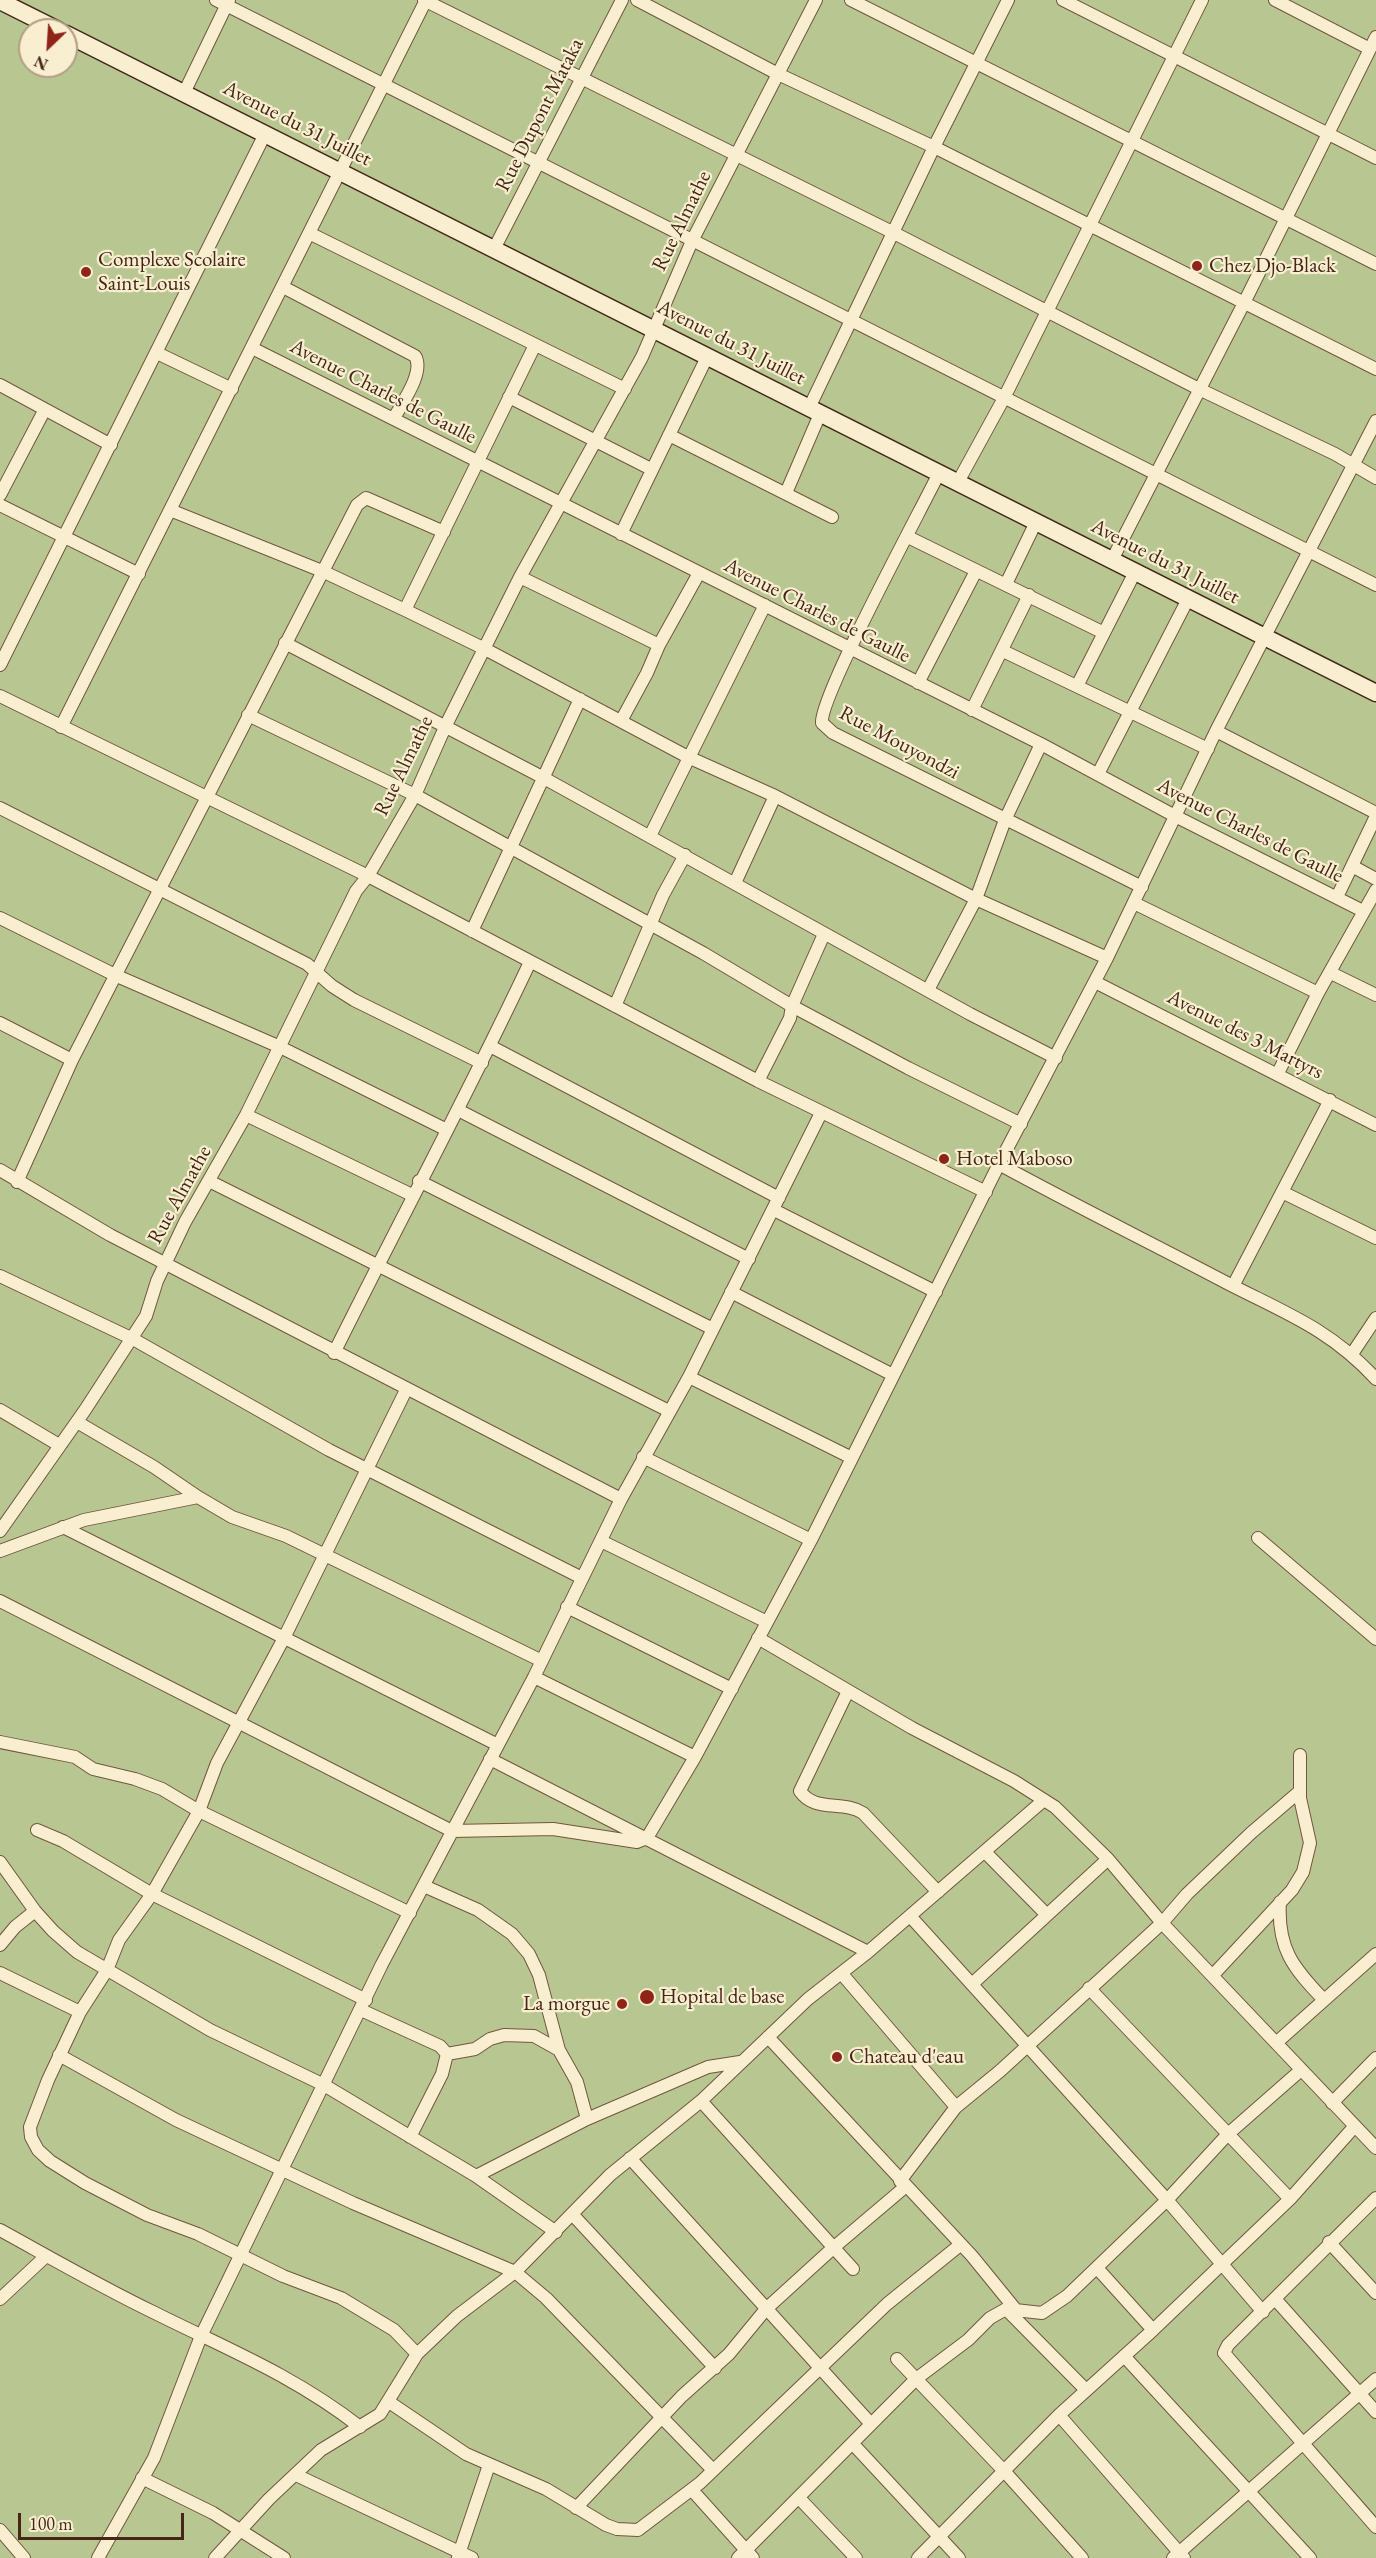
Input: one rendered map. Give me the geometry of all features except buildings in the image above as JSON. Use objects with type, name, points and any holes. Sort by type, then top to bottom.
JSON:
[{"type":"street","points":[[61,727],[311,234],[425,0],[736,157],[892,232],[1199,389],[1335,454],[1353,467],[1376,478]]},
{"type":"street","name":"Rue Dupont Mataka","points":[[494,249],[621,0]]},
{"type":"street","points":[[637,0],[778,74],[934,147],[1376,369]]},
{"type":"street","name":"Rue Almathe","points":[[0,1531],[77,1422],[146,1316],[165,1262],[246,1115],[356,891],[368,876],[415,795],[446,724],[520,577],[625,389],[692,241],[816,0]]},
{"type":"street","points":[[850,0],[1376,264]]},
{"type":"street","points":[[786,493],[850,320],[1008,0]]},
{"type":"street","points":[[1063,0],[1376,158]]},
{"type":"street","points":[[958,482],[1004,398],[1130,140],[1202,0]]},
{"type":"street","points":[[1275,0],[1370,49]]},
{"type":"street","points":[[0,1],[34,18]]},
{"type":"street","points":[[184,93],[224,2],[692,241],[1376,585]]},
{"type":"street","points":[[1112,560],[1244,303],[1376,37]]},
{"type":"street","name":"Avenue du 31 Juillet","points":[[78,40],[1376,693]]},
{"type":"street","points":[[0,665],[265,134]]},
{"type":"street","points":[[311,234],[625,389]]},
{"type":"street","points":[[283,287],[415,356],[418,366],[416,374],[394,418]]},
{"type":"street","points":[[405,610],[535,345]]},
{"type":"street","name":"Avenue Charles de Gaulle","points":[[252,348],[1041,744],[1175,816],[1363,911]]},
{"type":"street","points":[[157,353],[232,389]]},
{"type":"street","points":[[621,534],[707,357]]},
{"type":"street","points":[[0,385],[44,411],[111,445]]},
{"type":"street","points":[[509,397],[651,470]]},
{"type":"street","points":[[0,495],[44,411]]},
{"type":"street","points":[[0,1601],[452,1831],[553,1829],[637,1842],[647,1838],[732,1689],[811,1540],[850,1457],[936,1292],[999,1164],[1107,958],[1216,731],[1376,421]]},
{"type":"street","points":[[669,435],[832,517]]},
{"type":"street","name":"Rue Mouyondzi","points":[[939,473],[851,649],[823,714],[824,726],[833,733],[1142,887]]},
{"type":"street","points":[[17,1182],[72,1060],[117,976],[204,798],[357,505],[363,498],[444,532]]},
{"type":"street","points":[[0,505],[139,574]]},
{"type":"street","points":[[170,510],[322,571],[405,610],[485,649],[688,758],[775,796],[976,899],[1107,958]]},
{"type":"street","points":[[1006,584],[1036,522]]},
{"type":"street","points":[[908,537],[1104,633]]},
{"type":"street","points":[[918,683],[976,571]]},
{"type":"street","points":[[1077,686],[1135,572]]},
{"type":"street","points":[[621,721],[659,645],[699,573]]},
{"type":"street","points":[[520,577],[659,645]]},
{"type":"street","points":[[972,710],[1029,596]]},
{"type":"street","points":[[1098,774],[1188,599]]},
{"type":"street","points":[[650,836],[765,605]]},
{"type":"street","points":[[285,643],[446,724],[824,934],[1056,1058]]},
{"type":"street","points":[[1003,651],[1128,713],[1208,749]]},
{"type":"street","points":[[0,696],[204,798],[368,876],[758,1081],[986,1192]]},
{"type":"street","points":[[472,931],[580,699]]},
{"type":"street","points":[[248,715],[415,795],[703,953],[792,1006],[908,1068],[1022,1124]]},
{"type":"street","points":[[1216,731],[1376,815],[1337,897]]},
{"type":"street","points":[[928,990],[976,899],[1005,820],[1041,744]]},
{"type":"street","points":[[735,883],[775,796]]},
{"type":"street","points":[[0,808],[159,891],[307,964],[354,1000],[482,1063]]},
{"type":"street","points":[[615,1006],[650,925],[685,855]]},
{"type":"street","points":[[1352,866],[1376,879]]},
{"type":"street","points":[[1278,1073],[1318,993],[1376,890]]},
{"type":"street","points":[[1134,903],[1318,993]]},
{"type":"street","points":[[0,918],[117,976],[280,1047],[447,1130]]},
{"type":"street","points":[[758,1081],[790,1018],[792,1006],[824,934]]},
{"type":"street","points":[[334,1353],[419,1181],[482,1063],[530,962]]},
{"type":"street","points":[[1331,973],[1376,995]]},
{"type":"street","name":"Avenue des 3 Martyrs","points":[[1095,981],[1376,1125]]},
{"type":"street","points":[[0,1023],[72,1060]]},
{"type":"street","points":[[490,1046],[936,1292]]},
{"type":"street","points":[[1233,1286],[1330,1100]]},
{"type":"street","points":[[458,1110],[749,1259]]},
{"type":"street","points":[[98,2558],[164,2434],[201,2336],[243,2254],[382,1964],[496,1744],[534,1677],[621,1499],[689,1377],[821,1113]]},
{"type":"street","points":[[246,1115],[412,1196]]},
{"type":"street","points":[[999,1164],[1094,1217],[1317,1329],[1352,1354],[1376,1378]]},
{"type":"street","points":[[0,1170],[110,1235],[334,1353],[621,1499]]},
{"type":"street","points":[[209,1181],[669,1411]]},
{"type":"street","points":[[419,1181],[713,1329]]},
{"type":"street","points":[[1282,1192],[1376,1238]]},
{"type":"street","points":[[0,1276],[133,1339],[366,1469],[582,1578]]},
{"type":"street","points":[[731,1292],[893,1375]]},
{"type":"street","points":[[1352,1354],[1376,1318]]},
{"type":"street","points":[[689,1377],[850,1457]]},
{"type":"street","points":[[406,1390],[284,1638],[217,1763],[199,1812],[152,1894],[119,1940],[107,1970],[80,2012],[59,2055],[30,2127],[31,2137],[38,2150],[85,2183],[147,2215],[198,2234],[243,2254],[283,2276],[341,2298],[394,2330],[417,2354]]},
{"type":"street","points":[[0,1410],[59,1445]]},
{"type":"street","points":[[77,1422],[154,1467],[232,1517],[259,1525],[325,1555],[542,1661]]},
{"type":"street","points":[[643,1457],[811,1540]]},
{"type":"street","points":[[0,1551],[63,1527],[131,1508],[198,1497]]},
{"type":"street","points":[[63,1527],[496,1744]]},
{"type":"street","points":[[1258,1538],[1376,1639]]},
{"type":"street","points":[[601,1541],[767,1622]]},
{"type":"street","points":[[567,1607],[732,1689]]},
{"type":"street","points":[[758,1638],[1055,1807],[1108,1858],[1162,1923],[1376,2148]]},
{"type":"street","points":[[534,1677],[694,1757]]},
{"type":"street","points":[[848,1691],[800,1791],[816,1803],[826,1807],[855,1808],[863,1813],[938,1892]]},
{"type":"street","points":[[0,1742],[75,1757],[93,1769],[135,1779],[162,1789],[199,1812],[410,1913]]},
{"type":"street","points":[[1213,1975],[1298,1881],[1308,1855],[1309,1828],[1300,1791],[1300,1755]]},
{"type":"street","points":[[490,1759],[867,1952]]},
{"type":"street","points":[[576,2508],[612,2467],[664,2418],[682,2396],[715,2368],[766,2309],[902,2184],[956,2107],[1029,2045],[1162,1923],[1187,1894],[1251,1833],[1300,1791]]},
{"type":"street","points":[[215,2558],[242,2531],[256,2512],[321,2450],[380,2414],[389,2402],[403,2373],[417,2354],[457,2316],[515,2272],[630,2158],[701,2101],[808,1999],[842,1974],[1044,1800]]},
{"type":"street","points":[[37,1830],[63,1841],[152,1894],[440,2046],[447,2054]]},
{"type":"street","points":[[985,1852],[1047,1915]]},
{"type":"street","points":[[972,1984],[1108,1858]]},
{"type":"street","points":[[0,1862],[35,1911],[69,1945],[210,2030],[324,2085],[476,2176],[556,2232]]},
{"type":"street","points":[[424,1886],[478,1910],[512,1934],[530,1954],[539,1976],[558,2050],[577,2082],[587,2119]]},
{"type":"street","points":[[1280,1902],[1278,1926],[1288,1958],[1299,1974],[1324,2000]]},
{"type":"street","points":[[0,1946],[15,1927],[35,1911]]},
{"type":"street","points":[[910,1916],[1029,2045],[1222,2262],[1263,2312]]},
{"type":"street","points":[[1276,2043],[1376,1954]]},
{"type":"street","points":[[0,1973],[80,2012]]},
{"type":"street","points":[[842,1974],[956,2107]]},
{"type":"street","points":[[1089,1988],[1290,2199]]},
{"type":"street","points":[[447,2054],[475,2049],[490,2039],[504,2035],[534,2036],[558,2050]]},
{"type":"street","points":[[768,2037],[1006,2296],[1011,2310],[1086,2390]]},
{"type":"street","points":[[410,2137],[442,2074],[447,2054]]},
{"type":"street","points":[[59,2055],[176,2120],[353,2203],[515,2272],[546,2298],[713,2470]]},
{"type":"street","points":[[1332,2103],[1376,2058]]},
{"type":"street","points":[[476,2176],[587,2119],[708,2067],[740,2062]]},
{"type":"street","points":[[692,2490],[746,2555],[916,2379],[968,2340],[990,2318],[1011,2310],[1042,2313],[1067,2296],[1167,2200],[1228,2134],[1301,2070]]},
{"type":"street","points":[[701,2101],[853,2269]]},
{"type":"street","points":[[918,2558],[1059,2415],[1153,2330],[1290,2199],[1354,2127]]},
{"type":"street","points":[[630,2158],[871,2424]]},
{"type":"street","points":[[1376,2198],[1329,2242],[1276,2300],[1228,2345],[1224,2353],[1376,2527]]},
{"type":"street","points":[[573,2215],[715,2368]]},
{"type":"street","points":[[0,2230],[45,2257],[298,2384],[360,2427]]},
{"type":"street","points":[[1329,2242],[1376,2293]]},
{"type":"street","points":[[389,2402],[441,2439],[489,2465],[546,2489],[576,2508],[617,2529],[638,2529],[692,2490],[748,2440],[819,2367],[887,2304],[960,2245]]},
{"type":"street","points":[[0,2299],[45,2257]]},
{"type":"street","points":[[1096,2268],[1153,2330]]},
{"type":"street","points":[[1276,2300],[1376,2412]]},
{"type":"street","points":[[1124,2356],[1310,2558]]},
{"type":"street","points":[[897,2359],[1005,2472],[1082,2558]]},
{"type":"street","points":[[1059,2415],[1179,2556],[1376,2379]]},
{"type":"street","points":[[853,2444],[959,2558]]},
{"type":"street","points":[[459,2555],[489,2465]]},
{"type":"street","points":[[296,2475],[459,2555],[472,2558]]},
{"type":"street","points":[[142,2478],[213,2513],[284,2558]]},
{"type":"street","points":[[799,2498],[856,2558]]},
{"type":"street","points":[[0,2530],[24,2558]]},
{"type":"green space","points":[[0,0],[1376,0],[1376,2558],[0,2558]]},
{"type":"place","name":"Chez Djo-Black","points":[[1197,266]]},
{"type":"place","name":"Complexe Scolaire Saint-Louis","points":[[86,272]]},
{"type":"place","name":"Hotel Maboso","points":[[944,1159]]},
{"type":"place","name":"Hopital de base","points":[[647,1997]]},
{"type":"place","name":"La morgue","points":[[622,2004]]},
{"type":"place","name":"Chateau d'eau","points":[[837,2057]]}]
